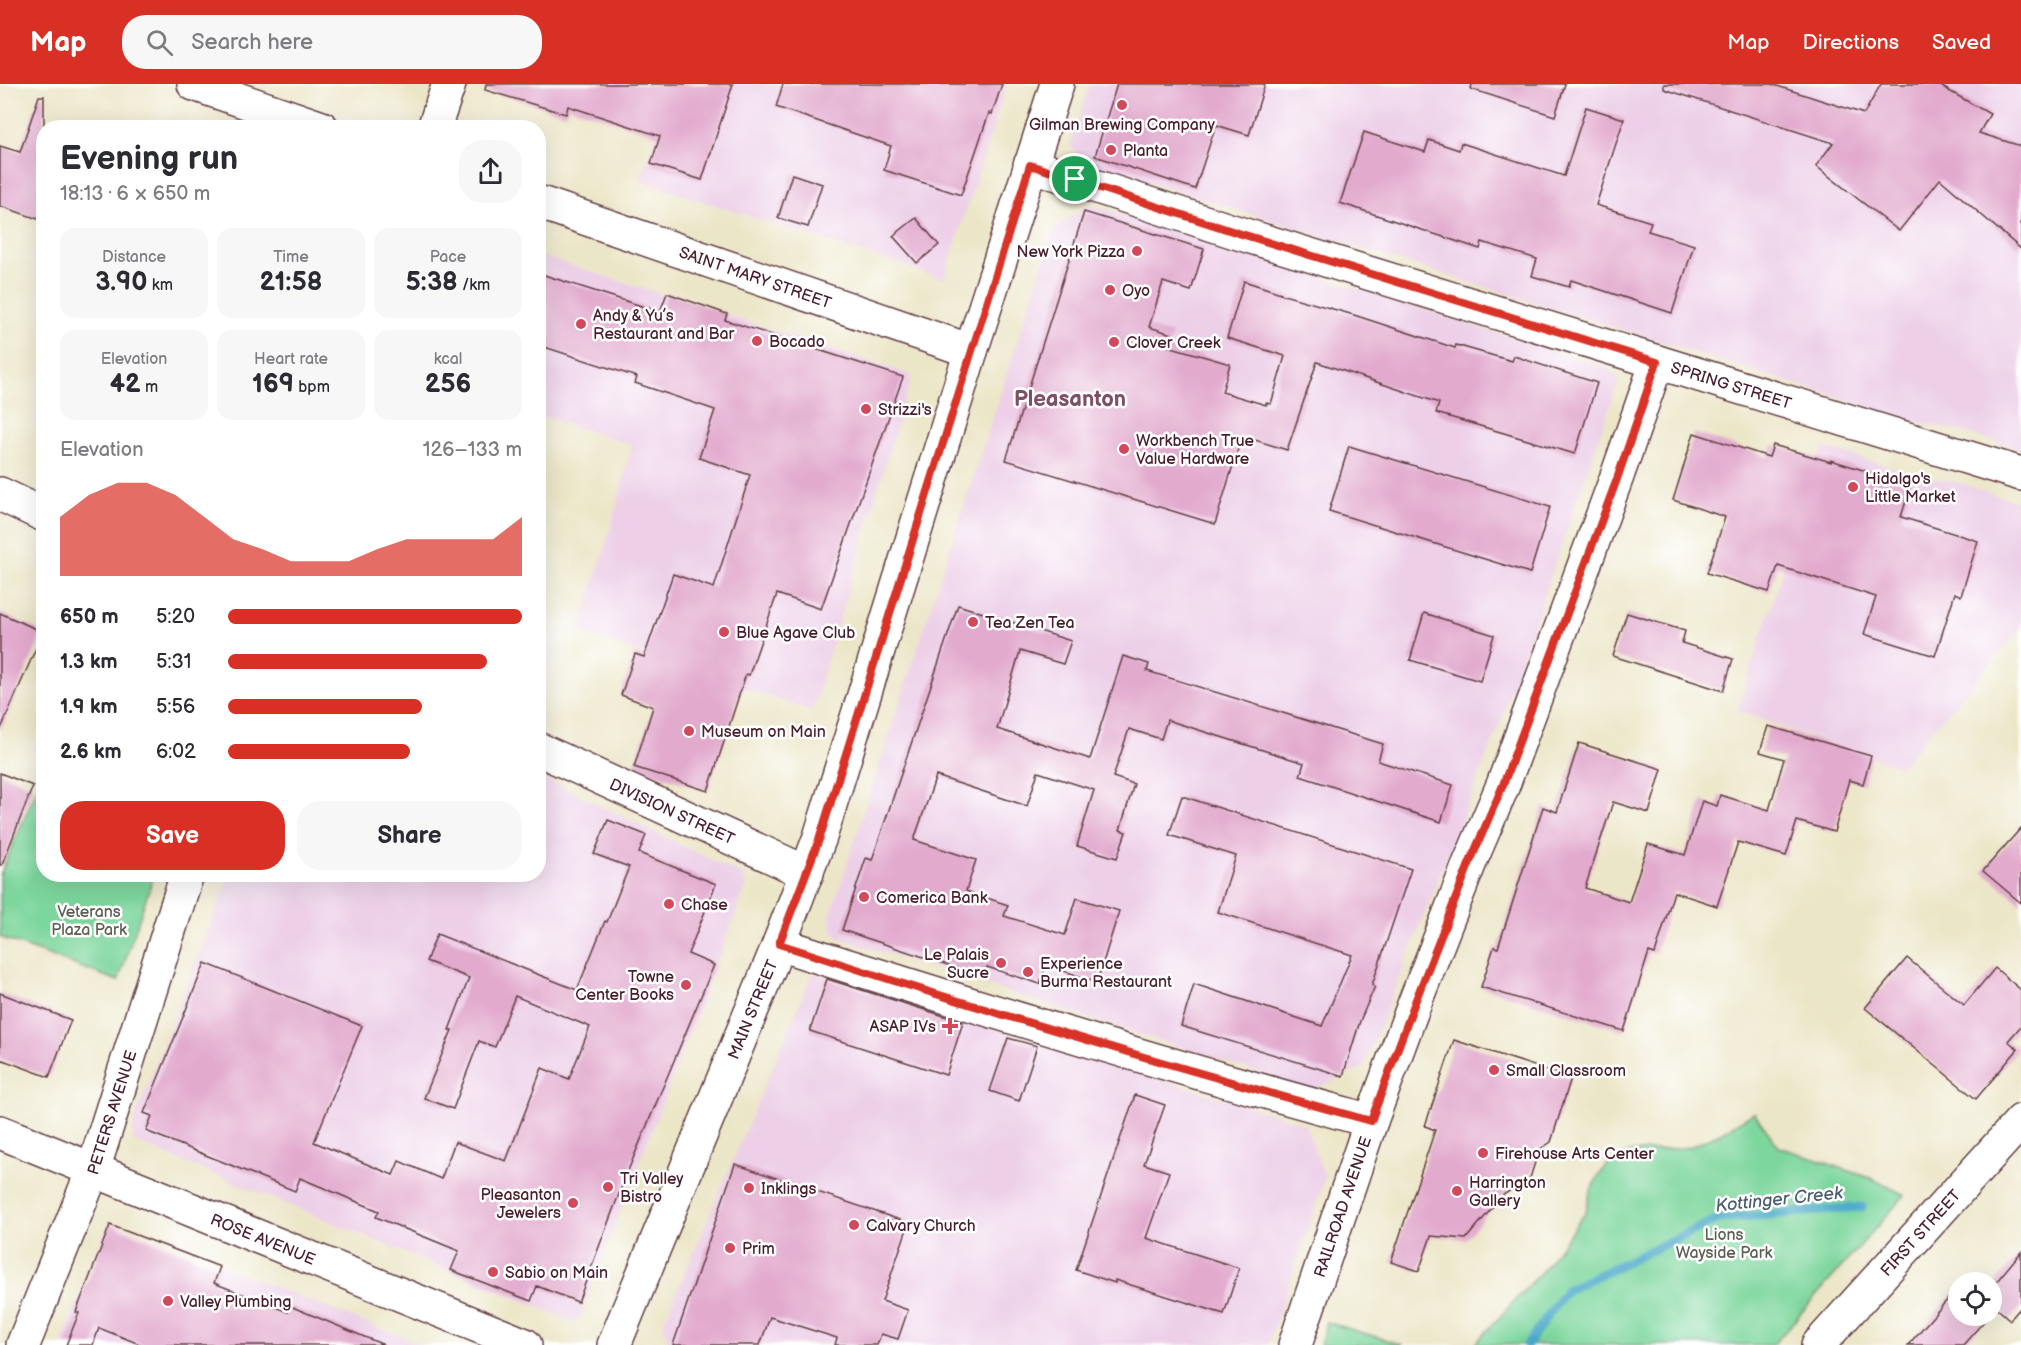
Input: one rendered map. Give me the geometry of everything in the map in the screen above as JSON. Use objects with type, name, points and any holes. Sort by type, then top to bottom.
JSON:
[{"type":"street","points":[[194,84],[299,120]]},
{"type":"street","points":[[437,120],[449,84]]},
{"type":"street","name":"MAIN STREET","points":[[614,1345],[779,944],[820,837],[971,351],[1057,84]]},
{"type":"street","name":"SPRING STREET","points":[[1030,165],[1235,232],[2021,474]]},
{"type":"street","name":"SAINT MARY STREET","points":[[546,205],[971,351]]},
{"type":"street","name":"RAILROAD AVENUE","points":[[1295,1345],[1371,1121],[1440,938],[1503,785],[1617,479],[1657,362]]},
{"type":"street","points":[[0,494],[36,511]]},
{"type":"street","name":"DIVISION STREET","points":[[546,753],[807,873]]},
{"type":"street","name":"PETERS AVENUE","points":[[23,1345],[93,1170],[184,882]]},
{"type":"street","points":[[779,944],[1101,1044],[1371,1121]]},
{"type":"street","name":"FIRST STREET","points":[[1818,1345],[2021,1122]]},
{"type":"street","name":"ROSE AVENUE","points":[[0,1132],[525,1345]]},
{"type":"shaded area","points":[[674,84],[1007,84],[944,279],[640,181]]},
{"type":"shaded area","points":[[1090,84],[2021,84],[2021,449],[1959,431],[1921,423],[1087,163],[1070,145]]},
{"type":"shaded area","points":[[1089,204],[1608,368],[1615,374],[1618,382],[1497,731],[1363,1068],[1313,1090],[839,938],[832,929],[830,916],[1054,229]]},
{"type":"shaded area","points":[[546,257],[912,375],[812,711],[579,632],[608,538],[632,445],[546,417]]},
{"type":"shaded area","points":[[1823,447],[1930,478],[1957,482],[2021,503],[2021,628],[1900,767],[1737,711]]},
{"type":"shaded area","points":[[546,779],[744,876],[746,887],[577,1323],[133,1141],[133,1122],[227,882],[546,882]]},
{"type":"shaded area","points":[[813,972],[1305,1124],[1325,1178],[1268,1345],[669,1345],[663,1324]]},
{"type":"shaded area","points":[[109,1222],[422,1345],[61,1345]]},
{"type":"green space","name":"Veterans Plaza Park","points":[[36,791],[36,882],[152,882],[118,981],[0,937],[0,875]]},
{"type":"green space","name":"Lions Wayside Park","points":[[1754,1113],[1779,1147],[1873,1179],[1905,1195],[1773,1345],[1474,1345],[1542,1271],[1586,1212],[1590,1192],[1599,1175],[1610,1162],[1628,1153],[1691,1147]]},
{"type":"green space","points":[[1327,1322],[1403,1345],[1320,1345]]},
{"type":"building","points":[[486,84],[733,84],[702,180],[651,164],[660,136],[568,106],[566,114],[485,90]]},
{"type":"building","points":[[783,84],[1002,84],[992,114],[989,113],[961,195],[884,170],[891,146],[776,107]]},
{"type":"building","points":[[1117,84],[1265,84],[1249,135],[1216,125],[1195,189],[1095,156]]},
{"type":"building","points":[[1472,84],[1565,84],[1555,116],[1471,89]]},
{"type":"building","points":[[1664,84],[1771,84],[1864,114],[1881,84],[1937,84],[1990,114],[1979,133],[2021,146],[2021,249],[1940,179],[1899,231],[1816,166],[1833,143],[1664,89]]},
{"type":"building","points":[[39,96],[44,96],[44,120],[36,120],[36,218],[0,206],[0,146],[20,152]]},
{"type":"building","points":[[1586,107],[1624,119],[1596,205],[1651,222],[1648,231],[1694,245],[1672,313],[1571,280],[1569,287],[1532,276],[1537,259],[1482,242],[1480,249],[1340,203],[1364,132],[1425,152],[1429,140],[1459,150],[1461,143],[1564,176]]},
{"type":"building","points":[[792,174],[822,184],[808,227],[778,218]]},
{"type":"building","points":[[1084,212],[1204,249],[1191,291],[1163,282],[1149,327],[1172,334],[1168,346],[1230,364],[1222,392],[1266,405],[1266,403],[1271,404],[1285,356],[1227,338],[1244,281],[1455,348],[1456,345],[1512,361],[1514,356],[1597,383],[1575,454],[1436,413],[1439,403],[1317,362],[1287,450],[1242,436],[1215,524],[1006,460]]},
{"type":"building","points":[[916,218],[939,245],[917,263],[893,236]]},
{"type":"building","points":[[546,276],[660,312],[667,293],[727,314],[725,320],[903,377],[821,609],[777,594],[749,675],[746,674],[708,791],[634,767],[653,707],[621,695],[635,654],[644,657],[673,574],[714,588],[750,475],[699,458],[715,410],[635,383],[637,377],[546,348]]},
{"type":"building","points":[[1694,433],[1769,457],[1773,445],[1911,485],[1901,517],[1978,541],[1961,596],[1955,593],[1935,656],[1864,634],[1876,597],[1778,566],[1769,592],[1707,573],[1725,517],[1673,500]]},
{"type":"building","points":[[1349,446],[1550,507],[1530,573],[1329,511]]},
{"type":"building","points":[[958,605],[1071,641],[1063,664],[1020,651],[997,729],[1090,759],[1123,656],[1149,664],[1147,671],[1383,744],[1378,761],[1453,785],[1441,822],[1300,776],[1304,763],[1167,720],[1161,739],[1129,729],[1113,777],[1134,784],[1120,830],[1126,832],[1117,858],[1077,846],[1094,790],[1038,772],[1027,806],[936,776],[914,840],[976,860],[966,891],[1008,905],[1004,916],[1065,935],[1077,898],[1119,911],[1097,982],[1046,965],[1040,984],[987,967],[984,977],[842,930],[866,858],[872,860]]},
{"type":"building","points":[[0,613],[36,629],[36,648],[0,731]]},
{"type":"building","points":[[1424,613],[1494,635],[1480,681],[1410,660]]},
{"type":"building","points":[[1627,613],[1685,631],[1682,643],[1733,659],[1723,691],[1613,656]]},
{"type":"building","points":[[1768,726],[1871,756],[1863,784],[1849,780],[1834,832],[1797,821],[1786,856],[1738,842],[1717,906],[1674,892],[1655,954],[1649,952],[1624,1031],[1481,987],[1494,947],[1498,948],[1543,807],[1557,812],[1579,743],[1662,769],[1649,813],[1613,802],[1585,888],[1629,902],[1648,844],[1685,855],[1702,801],[1717,806],[1720,795],[1769,810],[1784,759],[1760,752]]},
{"type":"building","points":[[0,773],[33,786],[2,865],[0,865]]},
{"type":"building","points":[[1182,796],[1411,869],[1372,985],[1375,986],[1360,1021],[1343,1076],[1181,1026],[1194,984],[1322,1026],[1352,955],[1218,912],[1236,856],[1169,835]]},
{"type":"building","points":[[608,820],[646,835],[639,853],[716,884],[688,954],[714,965],[627,1173],[578,1302],[537,1286],[531,1301],[451,1270],[459,1251],[376,1217],[379,1211],[300,1178],[295,1191],[146,1131],[152,1116],[144,1113],[205,963],[362,1026],[314,1142],[393,1175],[399,1161],[441,1179],[455,1142],[506,1161],[542,1068],[569,1079],[590,1027],[515,996],[495,1047],[479,1041],[453,1109],[424,1098],[452,1030],[449,1030],[469,978],[426,961],[437,934],[577,990],[629,867],[594,854]]},
{"type":"building","points":[[2021,828],[2021,903],[1983,871]]},
{"type":"building","points":[[1907,958],[1964,1005],[1995,968],[2021,990],[2021,1026],[2008,1041],[2018,1049],[1976,1099],[1865,1008]]},
{"type":"building","points":[[827,979],[963,1022],[946,1075],[810,1031]]},
{"type":"building","points":[[0,993],[71,1020],[49,1077],[0,1059]]},
{"type":"building","points":[[1008,1038],[1037,1046],[1019,1101],[990,1091]]},
{"type":"building","name":"Firehouse Arts Center","points":[[1454,1040],[1571,1078],[1551,1142],[1539,1150],[1530,1178],[1503,1195],[1466,1239],[1431,1236],[1419,1271],[1391,1262],[1435,1130],[1425,1126]]},
{"type":"building","points":[[1135,1095],[1165,1105],[1144,1164],[1169,1172],[1146,1238],[1239,1268],[1224,1314],[1076,1270]]},
{"type":"building","points":[[735,1164],[909,1223],[882,1301],[908,1310],[898,1339],[881,1334],[877,1345],[835,1345],[837,1338],[770,1317],[760,1345],[673,1345]]},
{"type":"building","points":[[110,1225],[220,1267],[214,1283],[288,1312],[290,1306],[384,1345],[142,1345],[99,1328],[93,1345],[66,1345],[79,1313],[76,1312]]},
{"type":"building","points":[[2021,1252],[2021,1307],[2010,1320],[2002,1313],[2002,1275]]},
{"type":"building","points":[[1948,1299],[1948,1326],[1980,1326],[1963,1345],[1908,1345]]},
{"type":"waterway","name":"Kottinger Creek","points":[[1527,1345],[1566,1290],[1718,1219],[1862,1207]]},
{"type":"place","name":"Gilman Brewing Company","points":[[1122,105]]},
{"type":"place","name":"Planta","points":[[1111,150]]},
{"type":"place","name":"New York Pizza","points":[[1137,251]]},
{"type":"place","name":"Oyo","points":[[1110,290]]},
{"type":"place","name":"Andy & Yu’s Restaurant and Bar","points":[[581,324]]},
{"type":"place","name":"Bocado","points":[[757,341]]},
{"type":"place","name":"Clover Creek","points":[[1114,342]]},
{"type":"place","name":"Strizzi's","points":[[866,409]]},
{"type":"place","name":"Workbench True Value Hardware","points":[[1124,449]]},
{"type":"place","name":"Hidalgo's Little Market","points":[[1853,487]]},
{"type":"place","name":"Tea Zen Tea","points":[[973,622]]},
{"type":"place","name":"Blue Agave Club","points":[[724,632]]},
{"type":"place","name":"Museum on Main","points":[[689,731]]},
{"type":"place","name":"Comerica Bank","points":[[864,897]]},
{"type":"place","name":"Chase","points":[[669,904]]},
{"type":"place","name":"Le Palais Sucre","points":[[1001,963]]},
{"type":"place","name":"Experience Burma Restaurant","points":[[1028,972]]},
{"type":"place","name":"Towne Center Books","points":[[686,985]]},
{"type":"place","name":"ASAP IVs","points":[[950,1026]]},
{"type":"place","name":"Small Classroom","points":[[1494,1070]]},
{"type":"place","name":"Firehouse Arts Center","points":[[1483,1153]]},
{"type":"place","name":"Tri Valley Bistro","points":[[608,1187]]},
{"type":"place","name":"Inklings","points":[[749,1188]]},
{"type":"place","name":"Harrington Gallery","points":[[1457,1191]]},
{"type":"place","name":"Pleasanton Jewelers","points":[[573,1203]]},
{"type":"place","name":"Calvary Church","points":[[854,1225]]},
{"type":"place","name":"Prim","points":[[730,1248]]},
{"type":"place","name":"Sabio on Main","points":[[493,1272]]},
{"type":"place","name":"Valley Plumbing","points":[[168,1301]]},
{"type":"district","name":"Pleasanton","points":[[1070,398]]},
{"type":"route","points":[[1030,165],[1075,179],[1235,232],[1657,362],[1617,479],[1503,785],[1415,1002],[1371,1121],[1101,1044],[779,944],[820,837],[1030,165]]}]
